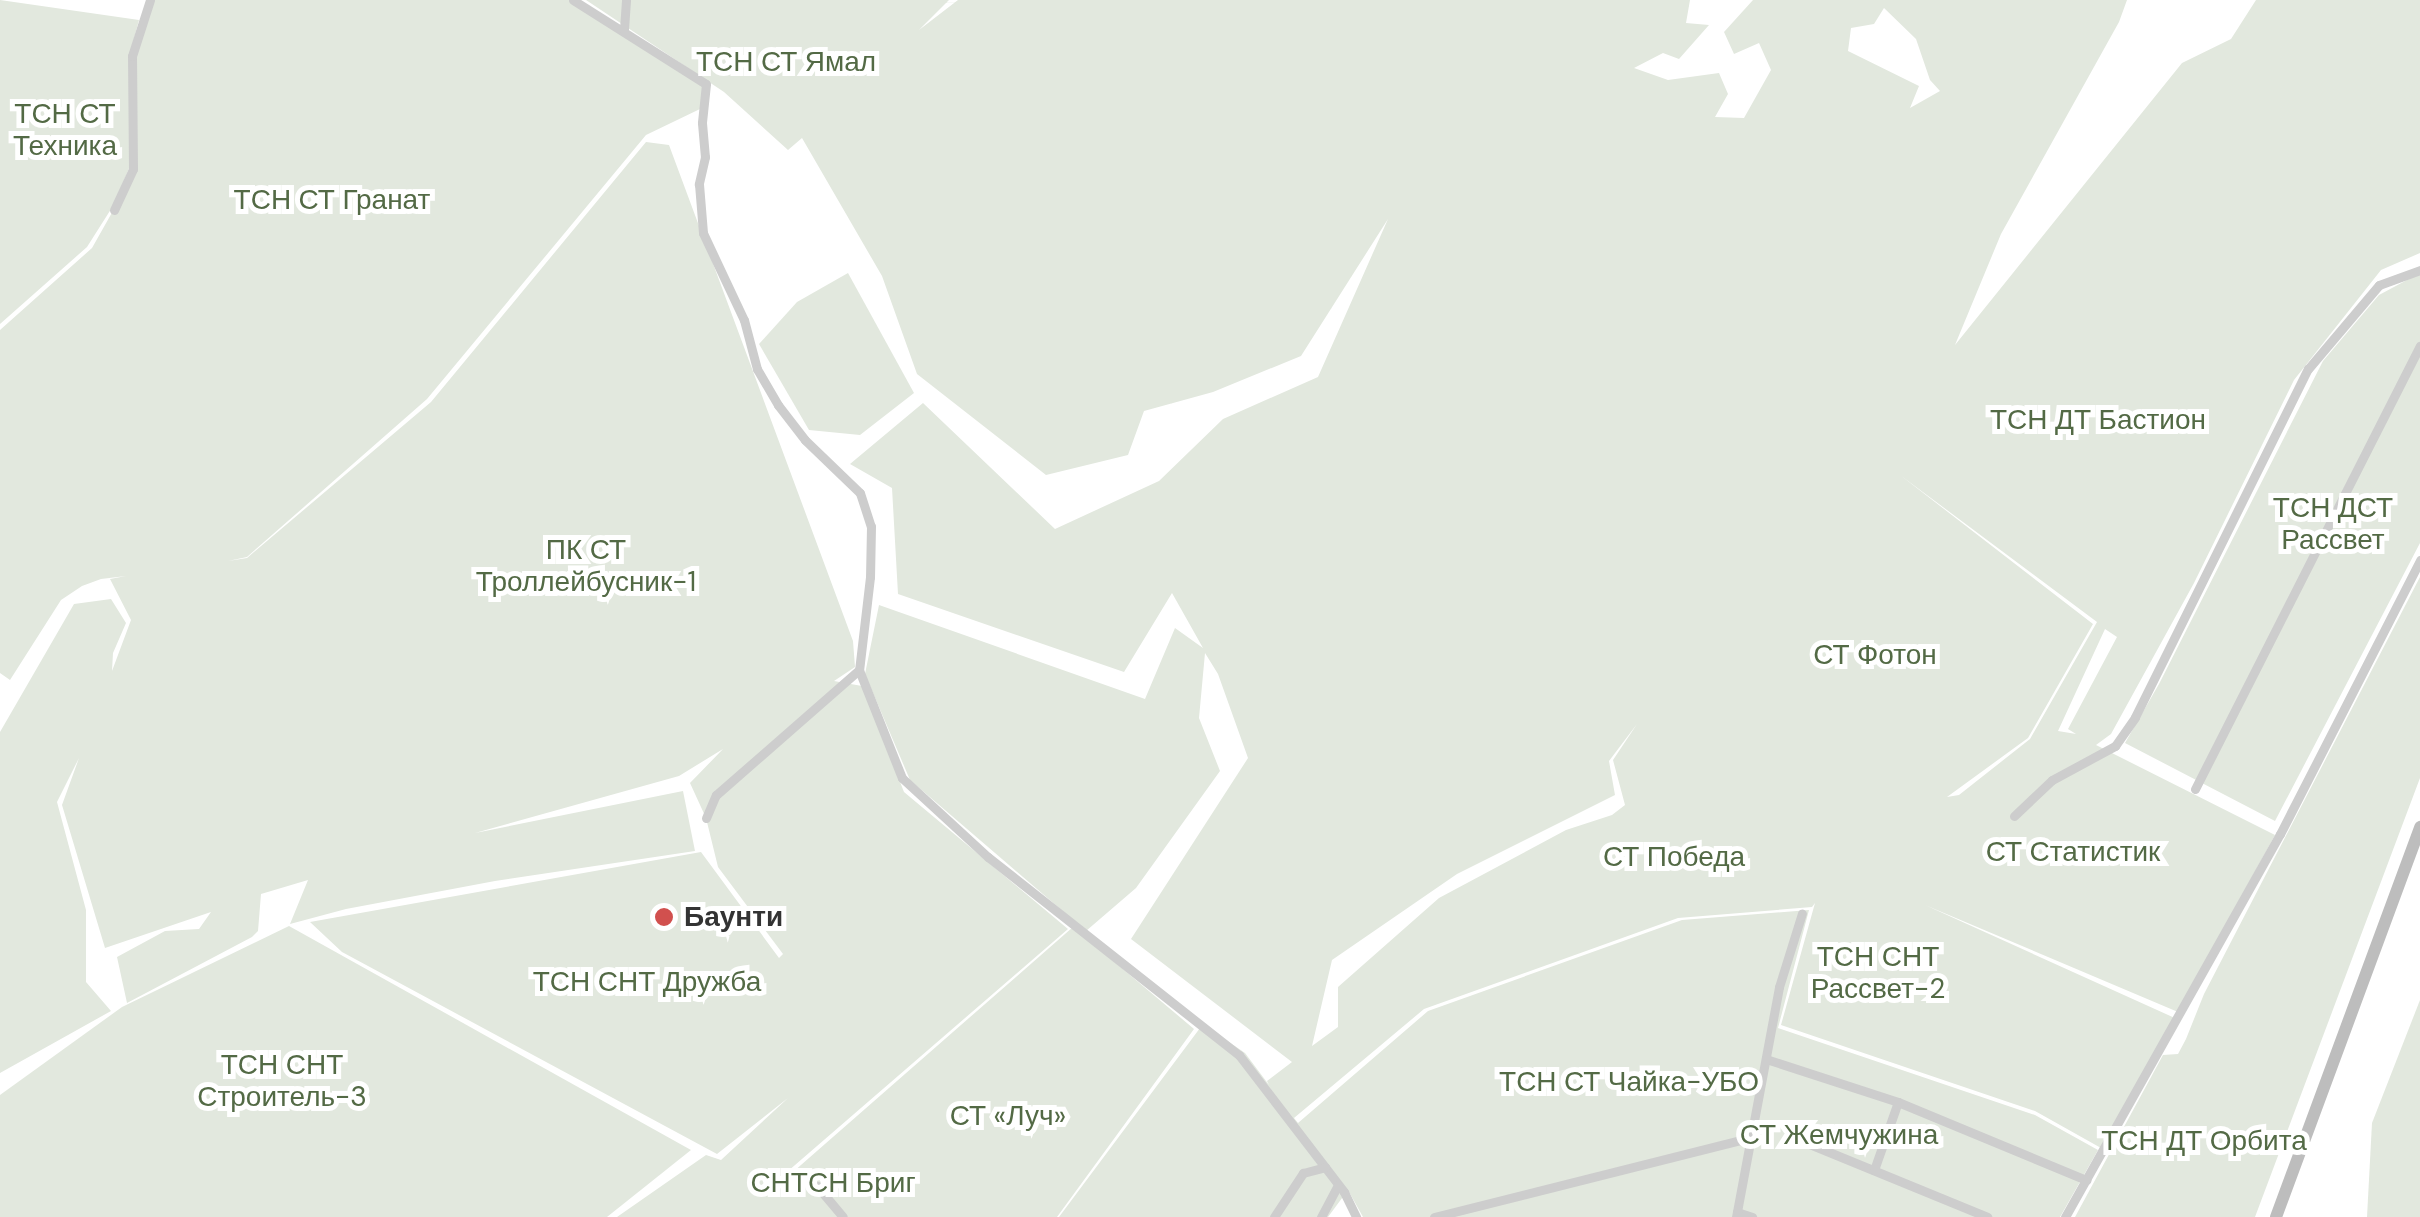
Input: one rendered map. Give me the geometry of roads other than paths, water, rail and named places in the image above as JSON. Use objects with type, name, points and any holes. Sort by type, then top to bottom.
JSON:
[{"type":"main road","points":[[2276,1217],[2420,827]]},
{"type":"street","points":[[114,210],[133,169],[132,56],[150,0]]},
{"type":"street","points":[[573,0],[706,84],[702,123],[706,158],[698,184],[703,232],[744,320],[757,369],[771,393],[805,440],[860,493],[870,526],[860,670],[902,778],[988,857],[1239,1055],[1325,1167],[1356,1217]]},
{"type":"street","points":[[624,29],[626,0]]},
{"type":"street","points":[[2014,816],[2052,780],[2115,746],[2143,701],[2308,369],[2379,285],[2420,270]]},
{"type":"street","points":[[2196,789],[2420,346]]},
{"type":"street","points":[[2065,1217],[2271,850],[2420,560]]},
{"type":"street","points":[[706,818],[716,796],[860,670]]},
{"type":"street","points":[[1752,1217],[1736,1214],[1779,987],[1802,913]]},
{"type":"street","points":[[1766,1059],[1898,1102],[2086,1180]]},
{"type":"street","points":[[1874,1170],[1898,1102]]},
{"type":"street","points":[[1434,1217],[1752,1137]]},
{"type":"street","points":[[1807,1142],[1987,1217]]},
{"type":"street","points":[[1274,1217],[1304,1173],[1325,1167]]},
{"type":"street","points":[[798,1179],[817,1186],[843,1217]]},
{"type":"street","points":[[1321,1217],[1338,1186]]},
{"type":"place","name":"Баунти","points":[[664,917]]},
{"type":"park label","name":"ТСН СТ Ямал","points":[[786,62]]},
{"type":"park label","name":"ТСН СТ Техника","points":[[65,130]]},
{"type":"park label","name":"ТСН СТ Гранат","points":[[332,200]]},
{"type":"park label","name":"ТСН ДТ Бастион","points":[[2098,420]]},
{"type":"park label","name":"ТСН ДСТ Рассвет","points":[[2333,524]]},
{"type":"park label","name":"ПК СТ Троллейбусник-1","points":[[586,566]]},
{"type":"park label","name":"СТ Фотон","points":[[1875,655]]},
{"type":"park label","name":"СТ Статистик","points":[[2073,852]]},
{"type":"park label","name":"СТ Победа","points":[[1674,857]]},
{"type":"park label","name":"ТСН СНТ Рассвет-2","points":[[1878,973]]},
{"type":"park label","name":"ТСН СНТ Дружба","points":[[647,982]]},
{"type":"park label","name":"ТСН СНТ Строитель-3","points":[[282,1081]]},
{"type":"park label","name":"ТСН СТ Чайка-УБО","points":[[1629,1082]]},
{"type":"park label","name":"СТ «Луч»","points":[[1008,1116]]},
{"type":"park label","name":"СТ Жемчужина","points":[[1839,1135]]},
{"type":"park label","name":"ТСН ДТ Орбита","points":[[2204,1141]]},
{"type":"park label","name":"СНТСН Бриг","points":[[833,1183]]}]
